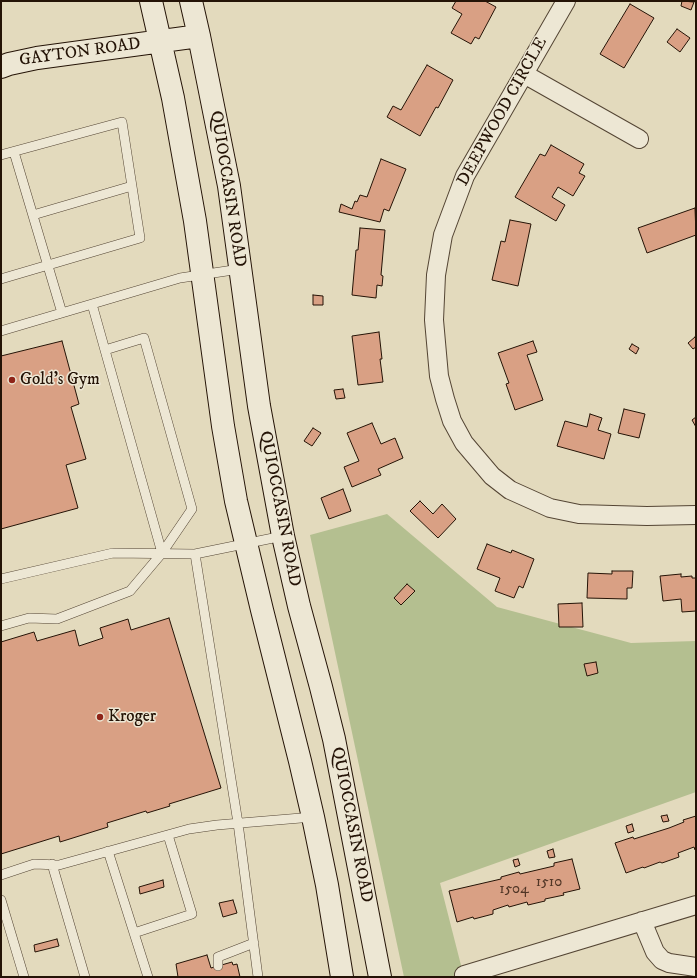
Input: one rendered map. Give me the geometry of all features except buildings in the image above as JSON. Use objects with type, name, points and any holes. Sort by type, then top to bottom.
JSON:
[{"type":"main road","name":"GAYTON ROAD","points":[[151,1],[160,41]]},
{"type":"main road","points":[[191,1],[199,36]]},
{"type":"main road","name":"GAYTON ROAD","points":[[1,67],[37,58],[199,36]]},
{"type":"main road","name":"QUIOCCASIN ROAD","points":[[199,36],[229,186],[259,406],[283,536],[299,606],[334,739],[380,977]]},
{"type":"main road","name":"QUIOCCASIN ROAD","points":[[160,41],[173,98],[195,220],[223,426],[236,502],[313,817],[342,977]]},
{"type":"street","name":"DEEPWOOD CIRCLE","points":[[566,1],[465,176],[443,235],[436,275],[434,320],[439,376],[452,421],[464,443],[492,476],[510,490],[550,508],[580,514],[647,516],[696,515]]},
{"type":"street","points":[[524,74],[639,139]]},
{"type":"street","points":[[464,975],[696,905]]},
{"type":"street","points":[[642,921],[655,952],[662,960],[669,963],[696,967]]},
{"type":"lane","points":[[1,156],[122,122],[140,238],[1,279]]},
{"type":"lane","points":[[14,152],[62,313]]},
{"type":"lane","points":[[33,215],[132,186]]},
{"type":"lane","points":[[1,330],[180,278],[203,276],[240,269]]},
{"type":"lane","points":[[92,304],[162,553]]},
{"type":"lane","points":[[1,626],[29,618],[57,619],[130,591],[162,553],[192,509],[144,338],[105,350]]},
{"type":"lane","points":[[1,579],[112,553],[195,554],[283,536]]},
{"type":"lane","points":[[195,554],[238,824],[258,977]]},
{"type":"lane","points":[[1,874],[34,864],[59,865],[189,829],[313,817]]},
{"type":"lane","points":[[134,933],[192,914],[168,835]]},
{"type":"lane","points":[[108,851],[148,977]]},
{"type":"lane","points":[[52,864],[85,977]]},
{"type":"lane","points":[[1,900],[24,977]]},
{"type":"lane","points":[[218,966],[218,957],[254,943]]},
{"type":"green space","points":[[387,514],[497,607],[631,643],[696,641],[696,792],[440,883],[464,977],[404,977],[310,535]]},
{"type":"place","name":"Gold's Gym","points":[[12,380]]},
{"type":"place","name":"Kroger","points":[[100,717]]}]
